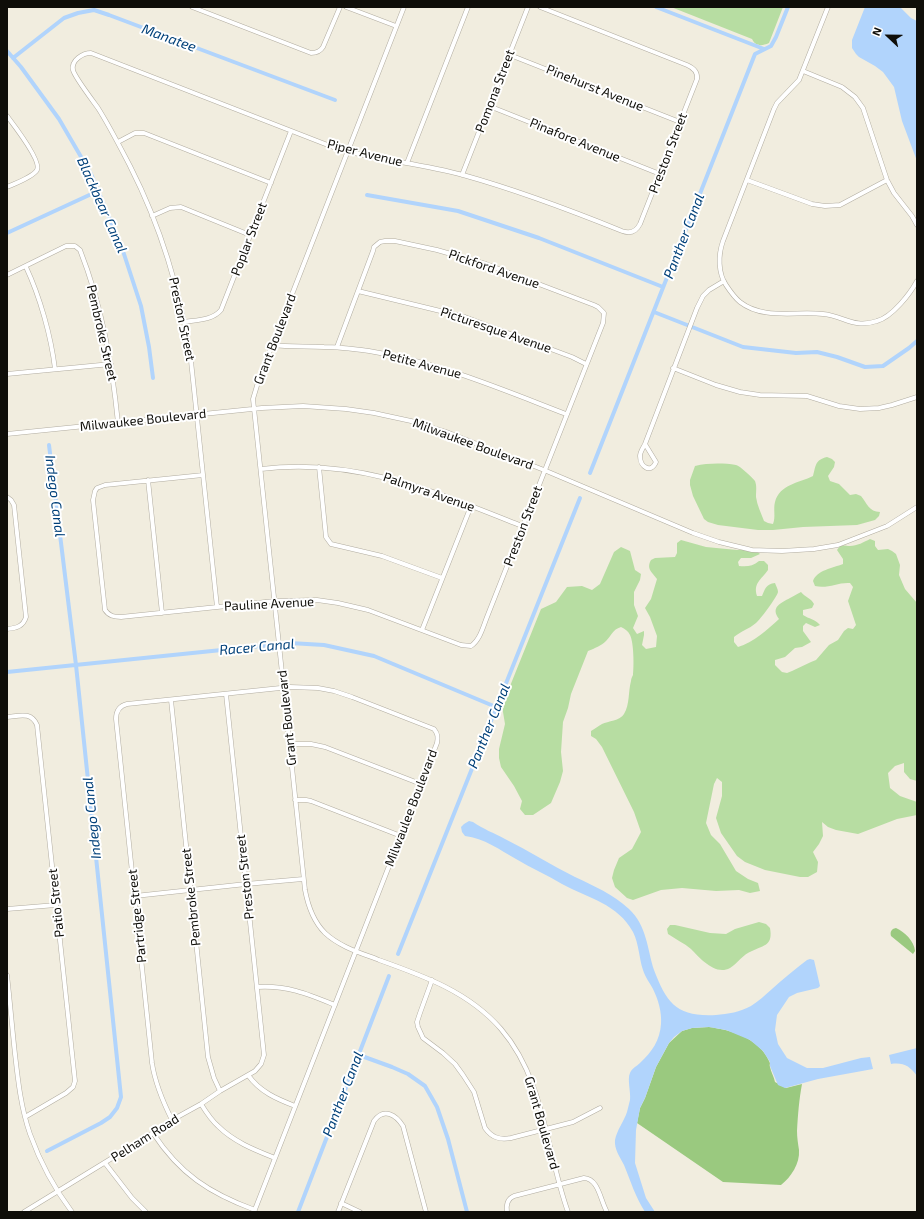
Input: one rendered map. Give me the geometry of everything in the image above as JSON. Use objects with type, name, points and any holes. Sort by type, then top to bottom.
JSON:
[{"type":"street","points":[[192,7],[306,52],[316,53],[321,51],[324,47],[340,7]]},
{"type":"street","points":[[346,7],[396,26]]},
{"type":"street","name":"Grant Boulevard","points":[[404,7],[254,394],[303,879],[307,903],[313,916],[326,934],[356,951],[432,980],[453,990],[487,1014],[501,1030],[525,1065],[534,1090],[568,1212]]},
{"type":"street","points":[[407,164],[468,7]]},
{"type":"street","name":"Pomona Street","points":[[462,175],[528,7]]},
{"type":"street","name":"Preston Street","points":[[540,7],[687,65],[695,70],[697,79],[640,224],[638,228],[632,232]]},
{"type":"street","points":[[828,7],[799,80],[774,109],[720,250],[720,260],[724,281],[740,302],[757,311],[771,313],[824,314],[852,323],[864,324],[876,322],[884,318],[910,292],[917,281]]},
{"type":"street","name":"Piper Avenue","points":[[80,56],[86,53],[97,55],[347,152],[462,175],[536,198],[627,233],[632,232]]},
{"type":"street","name":"Pinehurst Avenue","points":[[510,55],[680,122]]},
{"type":"street","name":"Preston Street","points":[[80,56],[72,69],[99,110],[131,168],[152,216],[171,271],[184,322],[192,368],[217,607]]},
{"type":"street","points":[[803,72],[842,87],[859,102],[866,116],[887,180],[894,193],[912,216],[917,226]]},
{"type":"street","name":"Pinafore Avenue","points":[[490,106],[660,174]]},
{"type":"street","points":[[7,116],[36,160],[38,166],[37,170],[32,175],[7,187]]},
{"type":"street","name":"Poplar Street","points":[[184,322],[212,317],[218,314],[221,310],[290,131]]},
{"type":"street","points":[[118,142],[135,133],[144,133],[271,183]]},
{"type":"street","points":[[747,180],[812,204],[824,206],[840,205],[887,180]]},
{"type":"street","points":[[152,216],[170,208],[181,208],[250,235]]},
{"type":"street","name":"Pickford Avenue","points":[[358,291],[374,247],[380,242],[395,241],[437,250],[480,262],[594,305],[604,313]]},
{"type":"street","name":"Pembroke Street","points":[[26,267],[66,246],[75,246],[80,250],[94,289],[107,342],[118,423]]},
{"type":"street","points":[[7,275],[26,267],[40,302],[55,369]]},
{"type":"street","points":[[645,444],[656,462],[651,468],[647,468],[642,464],[640,458],[641,451],[645,444],[673,368],[703,296],[709,290],[724,281]]},
{"type":"street","points":[[337,347],[358,291]]},
{"type":"street","name":"Picturesque Avenue","points":[[358,291],[465,317],[572,357],[586,364]]},
{"type":"street","name":"Preston Street","points":[[471,646],[475,644],[478,639],[603,323],[604,313]]},
{"type":"street","name":"Petite Avenue","points":[[272,345],[337,347],[389,355],[443,368],[566,414]]},
{"type":"street","points":[[7,374],[111,364]]},
{"type":"street","points":[[673,368],[716,385],[740,392],[766,395],[807,396],[828,403],[856,408],[879,408],[917,397]]},
{"type":"street","name":"Milwaukee Boulevard","points":[[7,434],[255,409],[326,407],[366,412],[394,417],[449,433],[544,470],[693,533],[719,542],[752,550],[782,551],[814,549],[838,545],[887,526],[917,507]]},
{"type":"street","name":"Palmyra Avenue","points":[[261,469],[284,467],[319,467],[356,471],[390,478],[427,489],[522,526]]},
{"type":"street","points":[[319,467],[326,537],[331,544],[382,556],[442,578]]},
{"type":"street","points":[[162,613],[148,480],[203,475]]},
{"type":"street","name":"Pauline Avenue","points":[[148,480],[106,485],[97,488],[95,491],[94,500],[105,610],[108,614],[115,617],[275,601],[317,600],[346,604],[368,610],[461,645],[471,646]]},
{"type":"street","points":[[7,497],[11,500],[14,506],[26,611],[25,622],[20,627],[7,629]]},
{"type":"street","points":[[422,630],[471,506]]},
{"type":"street","name":"Milwaulee Boulevard","points":[[118,709],[122,706],[134,704],[284,688],[307,687],[334,691],[434,729],[438,738],[356,951]]},
{"type":"street","name":"Preston Street","points":[[226,694],[264,1055],[263,1060]]},
{"type":"street","name":"Pembroke Street","points":[[171,700],[208,1057],[214,1078],[220,1091]]},
{"type":"street","name":"Partridge Street","points":[[118,709],[116,719],[154,1072],[160,1094],[172,1120]]},
{"type":"street","name":"Patio Street","points":[[7,717],[26,715],[31,716],[35,719],[37,725],[75,1081],[73,1087],[66,1093],[25,1117]]},
{"type":"street","points":[[290,744],[311,744],[325,747],[421,784]]},
{"type":"street","points":[[295,800],[311,801],[400,836]]},
{"type":"street","points":[[135,896],[303,879]]},
{"type":"street","points":[[7,909],[56,905]]},
{"type":"street","points":[[153,1133],[166,1152],[177,1164],[198,1182],[220,1196],[254,1211],[356,951]]},
{"type":"street","points":[[7,975],[18,1081],[25,1117],[36,1150],[44,1168],[57,1192],[72,1212]]},
{"type":"street","points":[[432,980],[417,1022],[418,1028],[423,1038],[455,1064],[463,1075],[474,1092],[484,1124],[489,1133],[497,1138],[506,1139],[573,1122],[600,1108]]},
{"type":"street","points":[[257,987],[292,989],[335,1004]]},
{"type":"street","name":"Pelham Road","points":[[24,1212],[172,1120],[248,1075],[259,1068],[263,1060]]},
{"type":"street","points":[[248,1075],[266,1093],[295,1106]]},
{"type":"street","points":[[201,1104],[218,1127],[230,1136],[253,1149],[275,1158]]},
{"type":"street","points":[[338,1212],[374,1121],[381,1114],[387,1113],[392,1115],[400,1122],[405,1132],[426,1212]]},
{"type":"street","points":[[105,1162],[128,1193],[146,1212]]},
{"type":"street","points":[[507,1212],[507,1203],[510,1198],[514,1196],[559,1183],[584,1178],[592,1180],[596,1185],[606,1212]]},
{"type":"street","points":[[342,1203],[360,1212]]},
{"type":"green space","points":[[671,7],[783,7],[769,43],[757,45],[752,39]]},
{"type":"green space","points":[[827,457],[835,462],[834,467],[828,476],[830,481],[839,484],[850,495],[856,494],[861,496],[871,509],[876,512],[880,512],[879,516],[875,520],[857,525],[803,527],[773,530],[758,530],[718,525],[704,519],[693,496],[690,485],[690,480],[695,466],[705,464],[736,465],[755,481],[756,497],[764,521],[773,524],[775,502],[781,491],[813,476],[818,461]]},
{"type":"green space","points":[[870,539],[875,541],[875,546],[878,550],[888,549],[896,554],[900,565],[899,575],[905,589],[917,603],[917,781],[910,779],[904,772],[904,763],[895,766],[888,773],[890,788],[900,796],[917,802],[917,815],[897,819],[858,834],[836,830],[828,827],[822,822],[823,836],[813,852],[818,862],[817,872],[808,877],[800,877],[765,870],[745,862],[737,856],[721,833],[716,818],[722,796],[722,782],[717,778],[714,784],[706,823],[711,835],[720,844],[736,871],[748,879],[758,883],[760,891],[750,893],[739,890],[716,891],[682,888],[661,890],[633,900],[627,898],[615,887],[612,878],[619,858],[632,849],[641,832],[634,812],[602,747],[596,739],[591,736],[591,731],[622,716],[626,710],[633,675],[634,661],[630,635],[621,627],[614,631],[608,639],[598,647],[588,651],[571,694],[563,722],[561,752],[563,771],[551,803],[533,815],[525,815],[520,809],[522,801],[501,767],[499,758],[499,749],[505,724],[502,706],[541,609],[556,602],[567,587],[582,586],[592,590],[600,584],[614,552],[621,547],[630,551],[635,570],[641,574],[640,580],[634,592],[634,605],[638,616],[633,628],[637,634],[644,631],[642,645],[646,649],[656,647],[657,636],[645,608],[651,599],[657,579],[649,568],[651,560],[655,558],[675,557],[677,553],[677,543],[681,540],[706,547],[737,550],[752,549],[760,554],[751,558],[741,558],[738,562],[739,566],[750,566],[759,561],[764,561],[768,565],[768,570],[757,585],[757,596],[762,596],[766,587],[775,583],[778,592],[772,603],[758,621],[734,637],[734,642],[738,647],[755,639],[770,627],[779,619],[776,608],[783,602],[801,592],[814,604],[812,608],[803,610],[803,615],[816,621],[820,625],[815,627],[806,623],[803,626],[803,631],[811,642],[802,647],[795,648],[785,657],[775,660],[775,665],[782,672],[787,673],[816,660],[829,645],[838,640],[844,631],[848,628],[853,629],[856,625],[848,601],[853,587],[850,583],[820,587],[815,586],[813,581],[818,574],[843,564],[843,559],[837,550],[840,546],[860,544]]},
{"type":"green space","points":[[759,922],[766,924],[770,928],[771,934],[767,944],[749,952],[733,966],[724,970],[719,970],[708,965],[688,947],[668,934],[667,929],[670,925],[675,925],[710,933],[726,934],[735,929]]},
{"type":"green space","points":[[896,928],[906,934],[911,940],[915,951],[913,954],[891,936],[891,931]]},
{"type":"green space","points":[[709,1027],[726,1030],[744,1036],[758,1046],[770,1062],[770,1069],[775,1082],[786,1088],[802,1084],[797,1131],[799,1150],[798,1160],[791,1174],[781,1185],[723,1182],[637,1123],[640,1108],[656,1067],[669,1043],[682,1031],[692,1028]]},
{"type":"water","points":[[865,7],[900,7],[911,18],[917,21],[917,161],[902,121],[894,87],[883,72],[859,57],[852,48],[852,40]]},
{"type":"water","points":[[469,821],[603,891],[629,909],[640,923],[643,930],[654,970],[664,992],[675,1006],[683,1011],[692,1014],[716,1015],[743,1010],[757,1002],[807,960],[814,960],[820,986],[818,988],[797,993],[789,997],[777,1015],[775,1030],[778,1044],[787,1058],[807,1068],[823,1068],[870,1057],[873,1069],[818,1079],[785,1088],[778,1085],[770,1066],[770,1062],[763,1051],[750,1040],[726,1030],[709,1027],[692,1028],[682,1031],[669,1043],[656,1067],[640,1108],[636,1130],[635,1163],[646,1198],[655,1212],[645,1212],[616,1150],[615,1143],[616,1136],[626,1115],[630,1100],[630,1073],[633,1068],[648,1055],[655,1045],[661,1024],[658,1001],[644,973],[637,941],[633,932],[627,922],[611,908],[562,884],[492,845],[479,839],[465,836],[461,827]]},
{"type":"water","points":[[917,1048],[917,1076],[912,1070],[903,1064],[891,1064],[889,1055]]},
{"type":"waterway","points":[[656,7],[764,49]]},
{"type":"waterway","name":"Panther Canal","points":[[590,473],[755,54],[771,46],[788,7]]},
{"type":"waterway","name":"Manatee","points":[[13,58],[64,18],[78,13],[94,10],[335,100]]},
{"type":"waterway","name":"Blackbear Canal","points":[[7,51],[21,67],[59,119],[91,174],[122,248],[141,306],[153,378]]},
{"type":"waterway","points":[[7,233],[98,191]]},
{"type":"waterway","points":[[367,195],[458,211],[539,238],[663,287]]},
{"type":"waterway","points":[[654,312],[743,347],[796,353],[817,352],[865,367],[883,366],[917,341]]},
{"type":"waterway","name":"Indego Canal","points":[[47,1151],[110,1117],[117,1108],[121,1097],[76,665],[49,445]]},
{"type":"waterway","name":"Panther Canal","points":[[398,954],[580,498]]},
{"type":"waterway","name":"Racer Canal","points":[[7,672],[290,643],[324,645],[374,656],[496,707]]},
{"type":"waterway","name":"Panther Canal","points":[[298,1212],[389,976]]},
{"type":"waterway","points":[[359,1055],[408,1074],[425,1086],[437,1107],[448,1139],[467,1212]]}]
